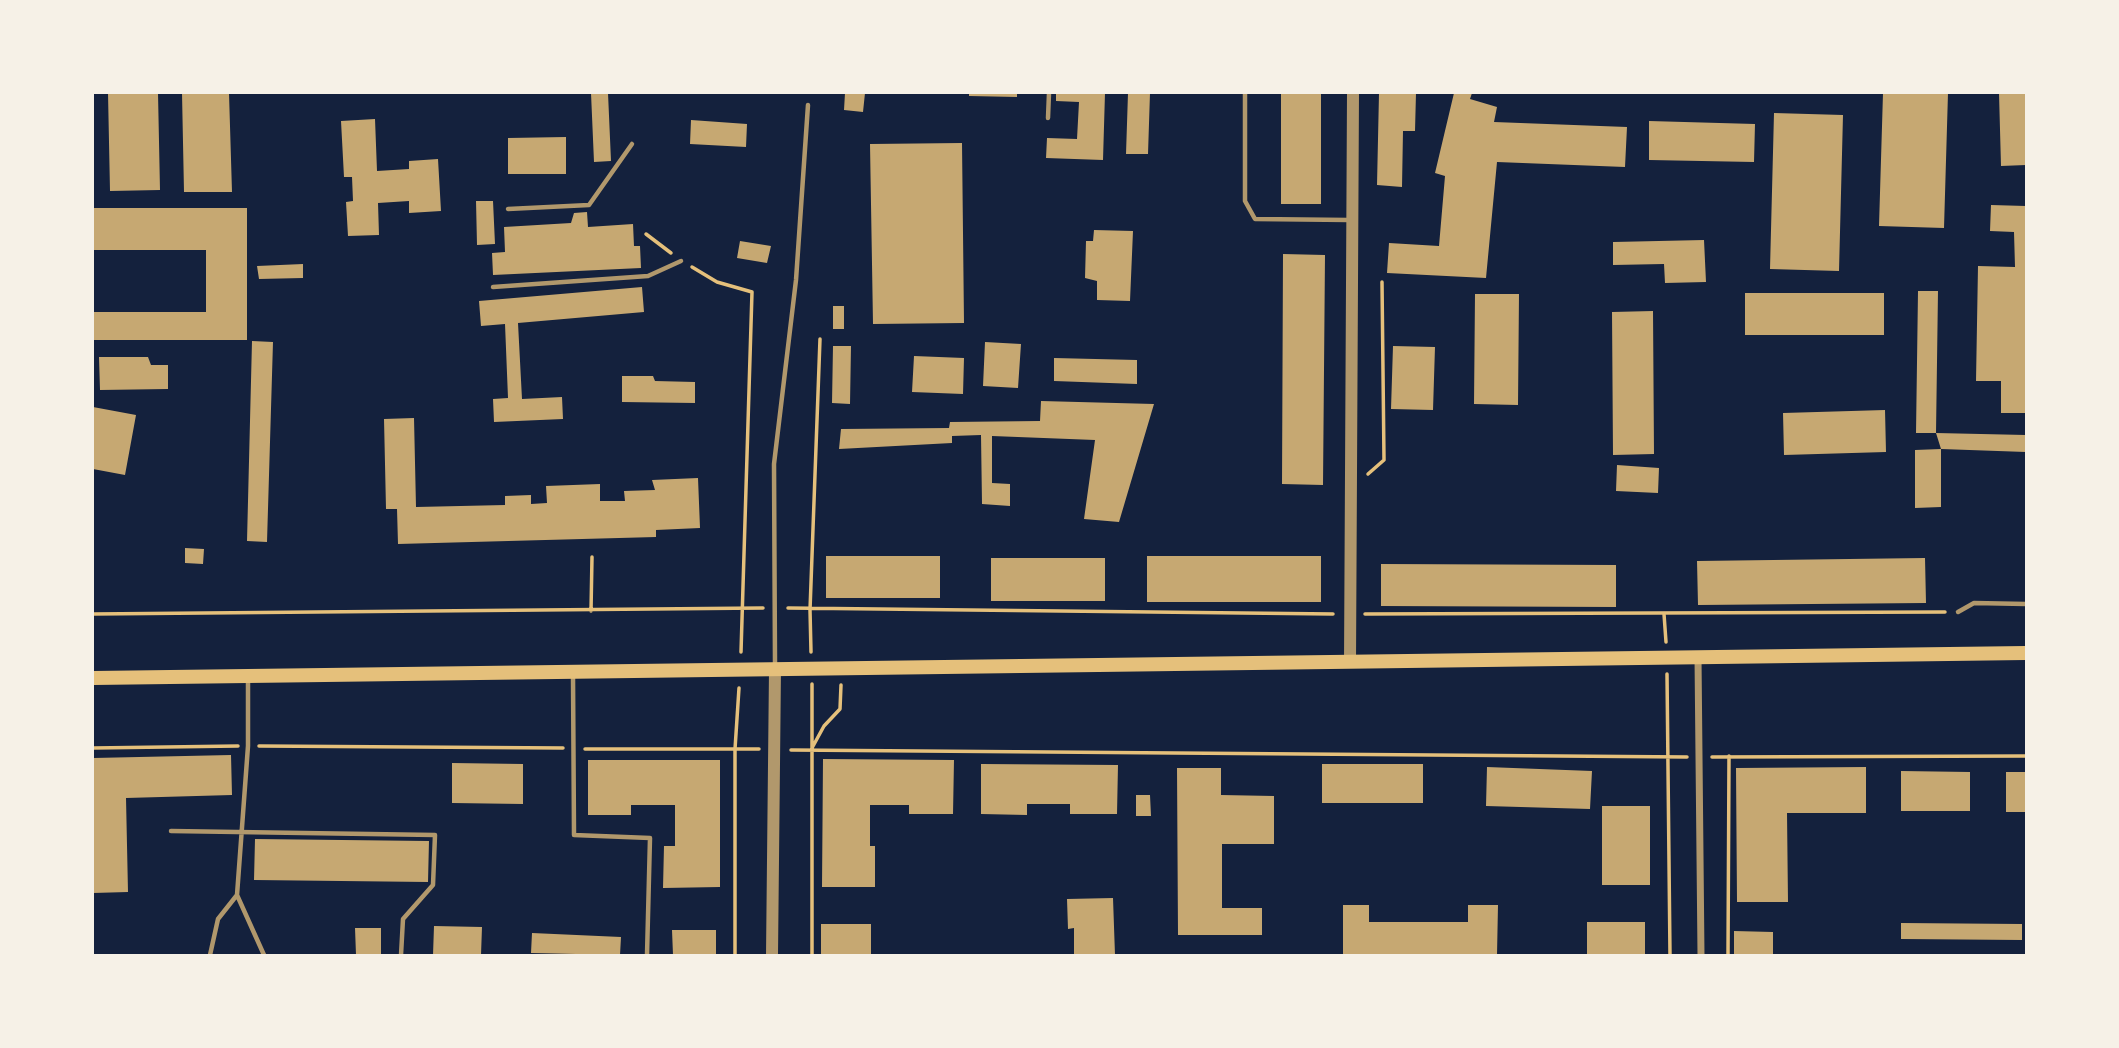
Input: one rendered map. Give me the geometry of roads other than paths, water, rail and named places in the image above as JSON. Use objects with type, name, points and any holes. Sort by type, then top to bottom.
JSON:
[{"type":"main road","points":[[93,678],[2026,653]]},
{"type":"street","points":[[1350,662],[1353,93]]},
{"type":"street","points":[[1698,657],[1701,955]]},
{"type":"street","points":[[772,955],[775,669]]},
{"type":"lane","points":[[1048,118],[1049,93]]},
{"type":"lane","points":[[1245,93],[1245,201],[1255,219],[1351,220]]},
{"type":"lane","points":[[775,669],[774,464],[796,280],[808,105]]},
{"type":"lane","points":[[508,209],[589,205],[632,144]]},
{"type":"lane","points":[[493,287],[648,276],[681,261]]},
{"type":"lane","points":[[1958,612],[1974,603],[2026,604]]},
{"type":"lane","points":[[573,672],[574,835],[650,838],[647,955]]},
{"type":"lane","points":[[248,676],[248,746],[237,895],[264,955]]},
{"type":"lane","points":[[171,831],[435,835],[433,885],[403,919],[401,955]]},
{"type":"lane","points":[[210,955],[218,919],[237,895]]}]
